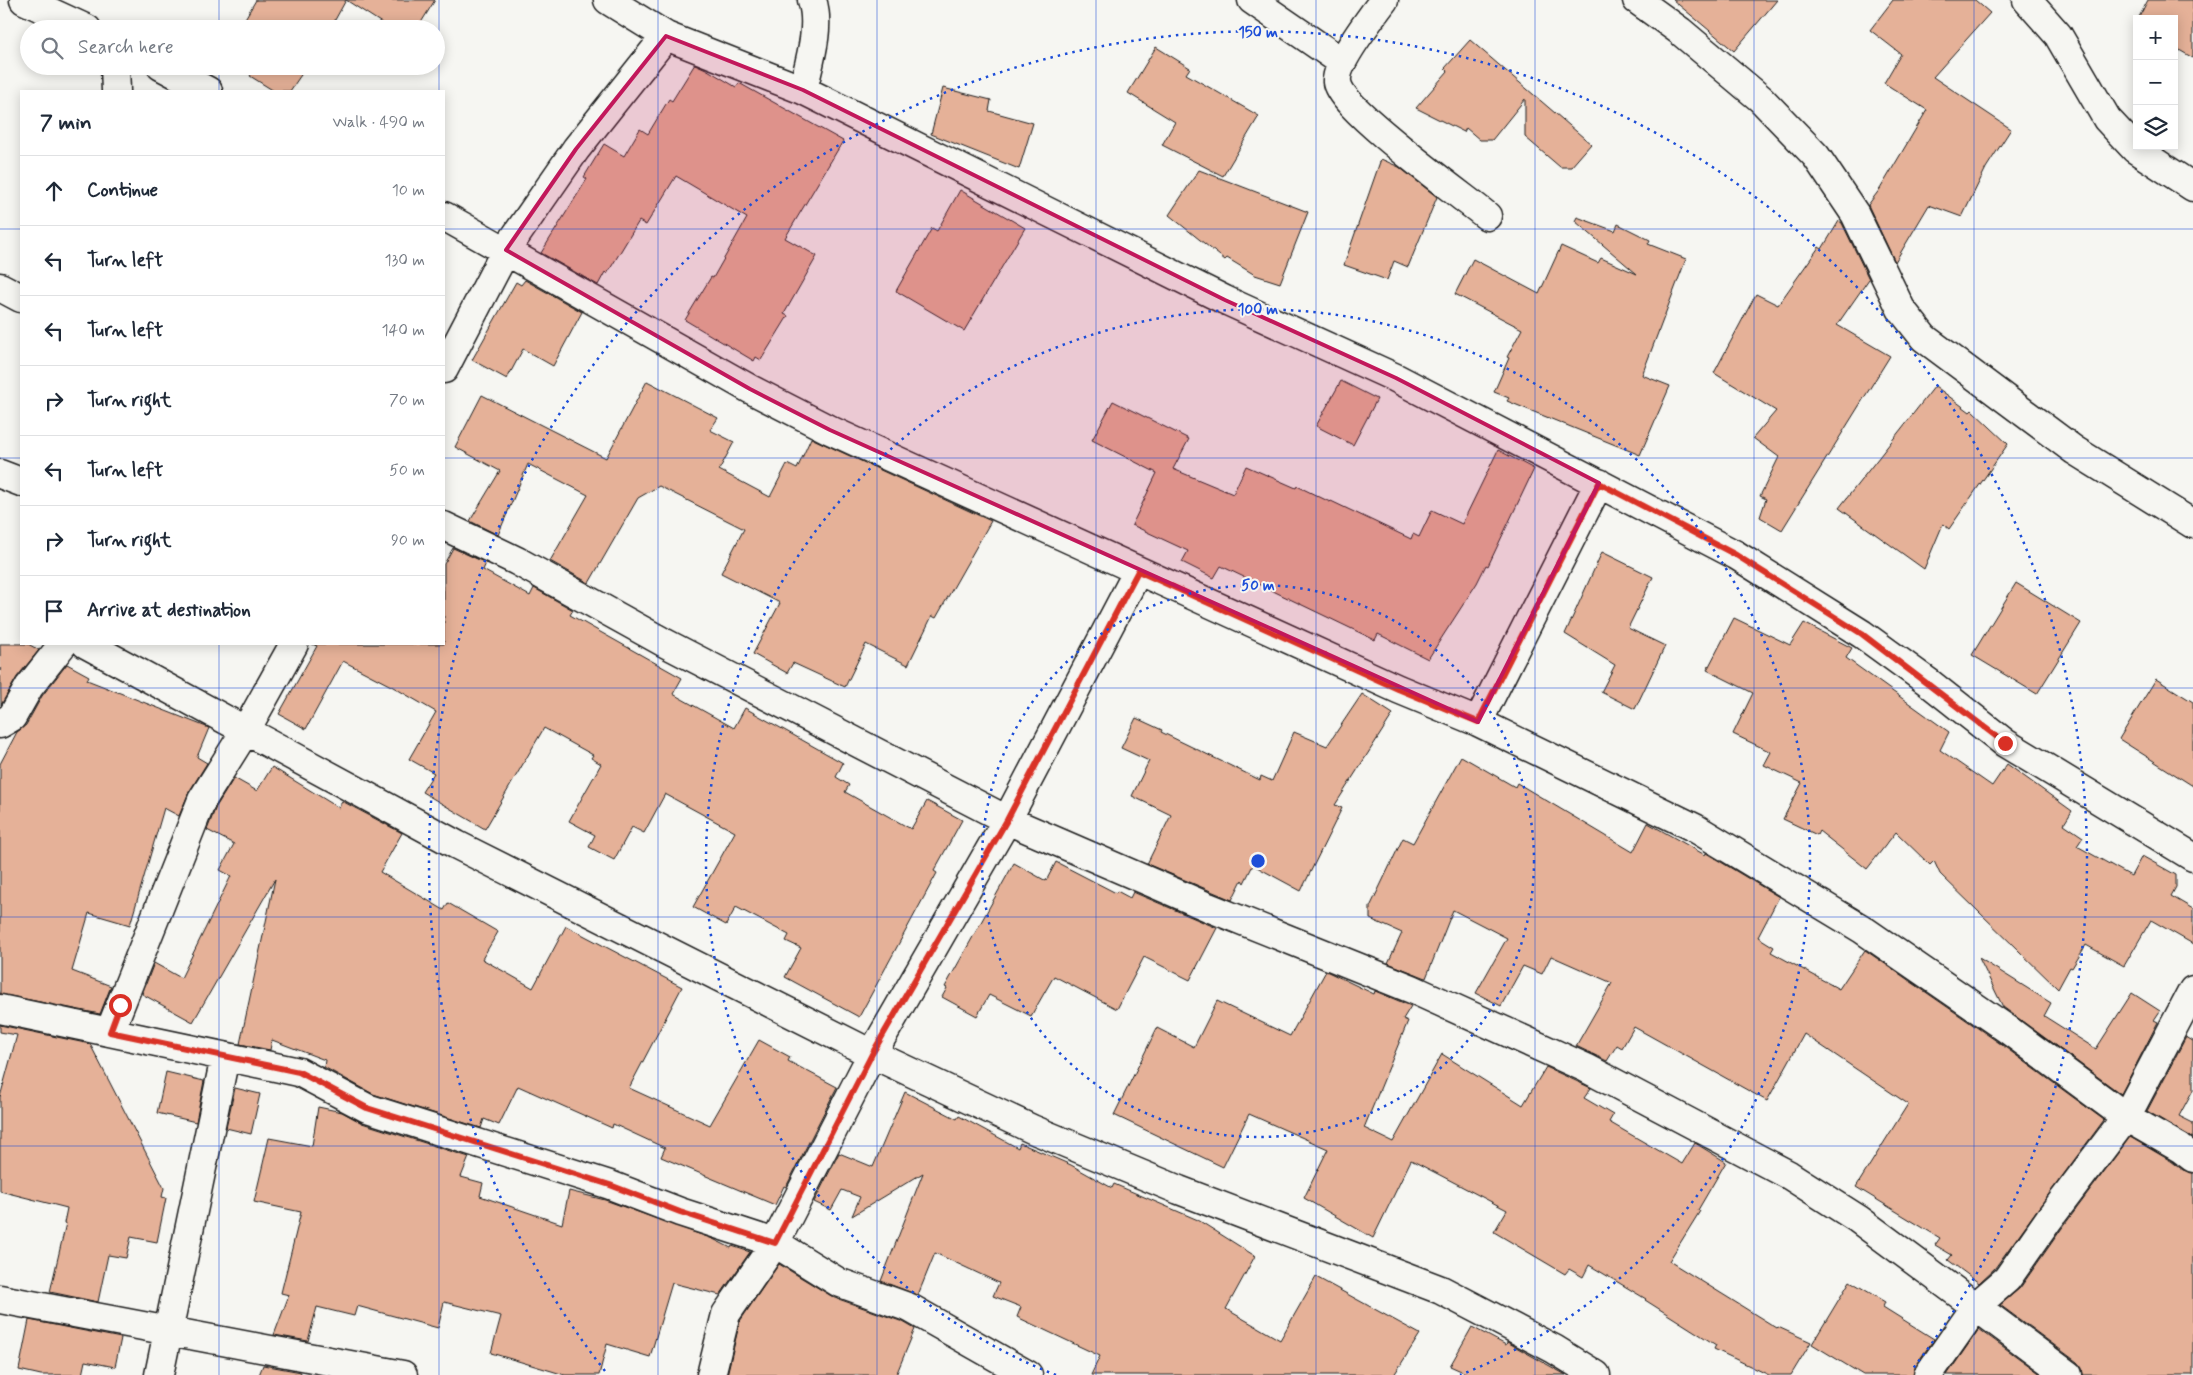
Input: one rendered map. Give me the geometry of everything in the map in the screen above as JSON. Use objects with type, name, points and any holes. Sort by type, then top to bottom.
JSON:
[{"type":"street","points":[[24,0],[67,20]]},
{"type":"street","points":[[608,0],[666,36],[803,90],[1216,296],[1396,378],[1736,555],[1862,634],[2005,743],[2193,857]]},
{"type":"street","points":[[803,90],[814,38],[815,8],[812,0]]},
{"type":"street","points":[[1252,0],[1342,62]]},
{"type":"street","points":[[1384,0],[1364,26],[1337,72],[1337,83],[1342,96],[1365,118],[1487,216]]},
{"type":"street","points":[[1637,0],[1680,31],[1761,99],[1816,156],[1855,214],[1901,309],[1924,338],[2074,450],[2193,524]]},
{"type":"street","points":[[2027,0],[2058,35],[2107,118],[2135,149],[2193,187]]},
{"type":"street","points":[[445,367],[506,250],[576,149],[666,36]]},
{"type":"street","points":[[115,75],[116,90]]},
{"type":"street","points":[[178,75],[206,90]]},
{"type":"street","points":[[445,217],[758,393],[830,430],[1398,689],[1478,722],[1694,828],[1853,924],[2007,1029],[2126,1117],[2180,1148],[2193,1158]]},
{"type":"street","points":[[0,286],[20,297]]},
{"type":"street","points":[[0,474],[20,482]]},
{"type":"street","points":[[1478,722],[1599,483]]},
{"type":"street","points":[[445,526],[517,561],[674,647],[1007,820],[1208,907],[1412,989],[1586,1068],[1789,1174],[1858,1219],[2068,1375]]},
{"type":"street","points":[[711,1375],[726,1314],[775,1243],[872,1054],[1007,820],[1138,571]]},
{"type":"street","points":[[0,724],[12,717],[29,687],[62,645]]},
{"type":"street","points":[[88,645],[456,845],[872,1054],[1042,1133],[1188,1193],[1441,1290],[1554,1349],[1596,1375]]},
{"type":"street","points":[[110,1032],[202,800],[246,730],[293,645]]},
{"type":"street","points":[[1928,1375],[1977,1306],[2008,1279],[2049,1219],[2126,1117],[2193,990]]},
{"type":"street","points":[[0,1009],[299,1072],[367,1108],[610,1185],[680,1212],[775,1243],[838,1282],[910,1308],[1028,1375]]},
{"type":"street","points":[[159,1375],[225,1057]]},
{"type":"street","points":[[0,1299],[403,1375]]},
{"type":"highlighted area","points":[[666,36],[803,90],[1225,300],[1396,378],[1599,483],[1478,722],[830,430],[750,389],[506,250],[576,149]]},
{"type":"building","points":[[256,0],[346,0],[335,20],[244,20]]},
{"type":"building","points":[[346,0],[435,0],[423,20],[377,20]]},
{"type":"building","points":[[1673,0],[1777,0],[1734,51]]},
{"type":"building","points":[[1893,0],[1975,0],[1990,13],[1933,77],[2011,129],[1986,168],[1962,217],[1929,205],[1895,262],[1868,205],[1880,189],[1927,110],[1884,83],[1901,54],[1870,30]]},
{"type":"building","points":[[2148,0],[2193,0],[2193,58],[2178,49],[2178,15],[2140,15]]},
{"type":"building","points":[[1470,40],[1591,144],[1571,167],[1560,167],[1525,137],[1525,99],[1492,140],[1480,140],[1466,128],[1464,132],[1416,108],[1448,71],[1445,68]]},
{"type":"building","points":[[1156,47],[1190,68],[1186,74],[1259,116],[1223,176],[1162,145],[1175,122],[1128,93]]},
{"type":"building","points":[[695,64],[736,87],[739,83],[843,141],[785,238],[817,256],[784,314],[788,316],[761,360],[756,357],[754,361],[685,320],[711,277],[713,278],[747,218],[676,176],[646,225],[639,221],[607,274],[605,272],[598,285],[541,253],[587,179],[584,177],[604,144],[624,156],[640,129],[648,134],[669,99],[672,101]]},
{"type":"building","points":[[301,75],[291,90],[272,90],[250,76]]},
{"type":"building","points":[[943,88],[991,100],[989,111],[1033,123],[1019,169],[931,134]]},
{"type":"building","points":[[1381,159],[1399,167],[1437,197],[1408,267],[1394,261],[1387,280],[1344,265]]},
{"type":"building","points":[[1199,170],[1308,212],[1280,283],[1255,275],[1227,258],[1225,260],[1169,215]]},
{"type":"building","points":[[960,190],[1025,228],[964,331],[896,291],[932,228],[937,231]]},
{"type":"building","points":[[1577,217],[1615,231],[1618,224],[1650,240],[1648,244],[1686,259],[1642,375],[1670,386],[1640,455],[1507,401],[1509,398],[1494,392],[1509,358],[1507,357],[1522,329],[1455,294],[1473,259],[1539,294],[1561,246],[1598,263],[1601,258],[1637,274],[1575,221]]},
{"type":"building","points":[[1839,221],[1842,223],[1869,279],[1837,325],[1890,356],[1782,530],[1760,517],[1766,499],[1760,496],[1779,457],[1753,438],[1776,411],[1714,373],[1756,294],[1778,305],[1819,247],[1822,249]]},
{"type":"building","points":[[525,280],[582,312],[553,366],[523,349],[507,379],[472,360],[516,282],[521,285]]},
{"type":"building","points":[[647,381],[718,418],[710,430],[734,442],[719,470],[770,497],[787,464],[797,469],[811,438],[991,521],[936,618],[932,616],[908,665],[866,644],[845,687],[793,663],[787,673],[753,654],[780,603],[721,573],[744,529],[659,486],[638,498],[589,583],[550,561],[588,495],[528,464],[498,535],[470,521],[500,471],[455,447],[482,395],[606,458]]},
{"type":"building","points":[[1341,381],[1377,399],[1353,445],[1316,426]]},
{"type":"building","points":[[1935,386],[1970,412],[1972,410],[2008,444],[1949,529],[1943,524],[1924,569],[1839,508]]},
{"type":"building","points":[[1113,401],[1189,439],[1173,469],[1233,494],[1246,466],[1331,501],[1411,539],[1413,534],[1419,537],[1432,510],[1462,524],[1498,450],[1534,469],[1488,566],[1486,565],[1477,583],[1428,659],[1378,634],[1375,640],[1221,566],[1214,578],[1182,562],[1188,551],[1132,525],[1157,473],[1092,440]]},
{"type":"building","points":[[453,548],[486,563],[483,570],[530,596],[534,588],[573,610],[570,615],[682,678],[673,694],[734,728],[745,708],[843,763],[836,777],[849,785],[845,792],[911,829],[927,801],[962,820],[934,871],[937,873],[859,1017],[785,977],[801,948],[786,941],[789,935],[736,907],[726,925],[693,907],[735,832],[665,794],[644,833],[632,827],[614,860],[589,847],[595,835],[569,821],[601,764],[591,758],[593,755],[544,728],[485,829],[422,792],[434,773],[409,759],[436,712],[393,687],[343,661],[306,729],[279,714],[317,646],[314,645],[445,645],[445,562]]},
{"type":"building","points":[[1602,552],[1653,577],[1628,628],[1665,646],[1635,709],[1601,692],[1615,665],[1565,634]]},
{"type":"building","points":[[2016,583],[2081,623],[2037,694],[1972,655]]},
{"type":"building","points":[[1734,618],[1790,645],[1804,623],[1852,648],[1846,658],[1949,732],[1940,750],[1992,786],[2007,764],[2072,811],[2064,824],[2083,837],[2077,846],[2131,876],[2142,856],[2176,875],[2176,887],[2171,896],[2193,909],[2193,944],[2151,920],[2124,966],[2086,945],[2072,968],[2070,967],[2058,989],[1940,874],[1934,861],[1930,865],[1896,832],[1867,869],[1819,831],[1817,835],[1783,819],[1802,783],[1764,765],[1771,752],[1733,734],[1753,693],[1707,670]]},
{"type":"building","points":[[0,644],[30,645],[39,650],[17,677],[1,705]]},
{"type":"building","points":[[67,664],[89,676],[87,680],[209,728],[197,757],[207,763],[189,792],[179,816],[164,808],[130,925],[89,913],[72,971],[111,986],[100,1014],[0,994],[0,764],[17,732],[26,725],[42,696]]},
{"type":"building","points":[[2156,679],[2193,702],[2193,786],[2119,739]]},
{"type":"building","points":[[1362,694],[1393,714],[1335,805],[1342,808],[1301,891],[1253,865],[1244,883],[1242,880],[1232,900],[1147,864],[1171,815],[1132,796],[1149,761],[1121,748],[1136,718],[1260,780],[1261,776],[1272,781],[1294,732],[1327,746]]},
{"type":"building","points":[[1461,756],[1515,787],[1517,783],[1633,852],[1648,823],[1705,855],[1706,853],[1779,897],[1758,937],[1774,947],[1771,952],[1839,989],[1865,950],[1998,1042],[2104,1120],[1995,1268],[1979,1283],[1948,1260],[1952,1255],[1935,1245],[1940,1238],[1856,1187],[1908,1104],[1804,1034],[1767,1101],[1634,1027],[1622,1048],[1617,1045],[1607,1061],[1576,1046],[1612,983],[1551,956],[1542,974],[1523,966],[1501,1006],[1476,993],[1507,938],[1453,910],[1426,978],[1388,963],[1402,933],[1370,919],[1370,907],[1403,838],[1413,843]]},
{"type":"building","points":[[272,767],[339,808],[342,801],[402,833],[380,872],[444,910],[448,903],[498,932],[482,959],[533,988],[566,926],[682,987],[629,1088],[710,1125],[759,1040],[790,1057],[788,1061],[837,1087],[775,1205],[661,1157],[665,1148],[613,1124],[612,1128],[518,1086],[499,1125],[484,1119],[481,1128],[373,1094],[324,1067],[325,1060],[272,1040],[270,1050],[240,1044],[275,879],[193,1022],[142,994],[154,963],[181,978],[231,876],[220,870],[234,844],[207,830],[216,807],[234,778],[257,791]]},
{"type":"building","points":[[1056,862],[1116,893],[1117,891],[1130,898],[1133,892],[1217,928],[1190,980],[1144,957],[1117,1009],[1054,976],[1031,1016],[989,995],[977,1016],[942,997],[947,988],[945,987],[1014,863],[1046,881]]},
{"type":"building","points":[[1979,958],[2051,1003],[2044,1016],[2096,1049],[2132,993],[2160,1011],[2154,1020],[2158,1022],[2121,1094],[2003,1007]]},
{"type":"building","points":[[1326,971],[1374,994],[1375,991],[1411,1006],[1403,1019],[1408,1021],[1364,1128],[1393,1142],[1442,1054],[1523,1105],[1546,1067],[1591,1088],[1584,1098],[1613,1115],[1609,1122],[1682,1164],[1695,1143],[1726,1162],[1698,1210],[1700,1211],[1669,1261],[1777,1328],[1811,1342],[1791,1375],[1769,1375],[1714,1349],[1716,1345],[1646,1299],[1589,1265],[1583,1277],[1569,1269],[1565,1274],[1494,1232],[1507,1210],[1411,1160],[1373,1238],[1304,1198],[1328,1149],[1249,1114],[1223,1167],[1114,1115],[1157,1028],[1194,1047],[1217,1001],[1290,1036]]},
{"type":"building","points":[[0,1025],[90,1044],[164,1188],[162,1197],[166,1198],[157,1242],[131,1237],[126,1258],[108,1255],[98,1302],[50,1292],[66,1223],[64,1223],[67,1208],[0,1191],[0,1097],[17,1035],[0,1032]]},
{"type":"building","points":[[2186,1037],[2193,1041],[2193,1090],[2179,1116],[2193,1123],[2193,1138],[2147,1111]]},
{"type":"building","points":[[166,1072],[204,1081],[196,1122],[157,1113]]},
{"type":"building","points":[[235,1088],[260,1094],[251,1134],[226,1128]]},
{"type":"building","points":[[905,1092],[957,1119],[959,1116],[1018,1148],[1020,1143],[1071,1165],[1112,1188],[1114,1184],[1198,1220],[1255,1256],[1226,1309],[1280,1340],[1316,1277],[1420,1334],[1394,1375],[1091,1375],[1100,1356],[1017,1317],[1021,1307],[993,1296],[999,1283],[935,1253],[918,1295],[881,1281],[923,1173],[852,1216],[860,1197],[842,1190],[831,1210],[814,1202],[839,1153],[873,1167]]},
{"type":"building","points":[[318,1107],[342,1112],[362,1123],[469,1157],[461,1177],[483,1183],[480,1196],[562,1224],[569,1191],[605,1200],[713,1239],[731,1248],[732,1246],[750,1252],[720,1295],[672,1283],[650,1357],[607,1344],[599,1375],[565,1375],[491,1353],[501,1316],[444,1302],[438,1328],[357,1306],[354,1316],[317,1307],[308,1341],[274,1335],[289,1295],[281,1293],[301,1212],[254,1202],[269,1138],[312,1146]]},
{"type":"building","points":[[2130,1137],[2183,1170],[2193,1173],[2193,1375],[2083,1375],[2082,1368],[2077,1362],[2000,1305],[2020,1288]]},
{"type":"building","points":[[779,1264],[833,1297],[903,1322],[915,1329],[896,1375],[727,1375],[740,1321]]},
{"type":"building","points":[[1850,1281],[1885,1302],[1883,1307],[1934,1339],[1915,1366],[1913,1375],[1863,1375],[1812,1344]]},
{"type":"building","points":[[29,1320],[121,1338],[115,1367],[85,1361],[82,1375],[41,1375],[19,1370]]},
{"type":"building","points":[[1472,1327],[1506,1345],[1507,1342],[1566,1375],[1470,1375],[1450,1366]]},
{"type":"building","points":[[1979,1329],[2042,1375],[1947,1375]]},
{"type":"building","points":[[263,1365],[301,1372],[300,1375],[259,1375]]},
{"type":"route","points":[[120,1005],[110,1032],[299,1072],[367,1108],[610,1185],[680,1212],[775,1243],[872,1054],[1007,820],[1138,571],[1398,689],[1478,722],[1599,483],[1736,555],[1862,634],[1928,682],[2005,743]]}]
